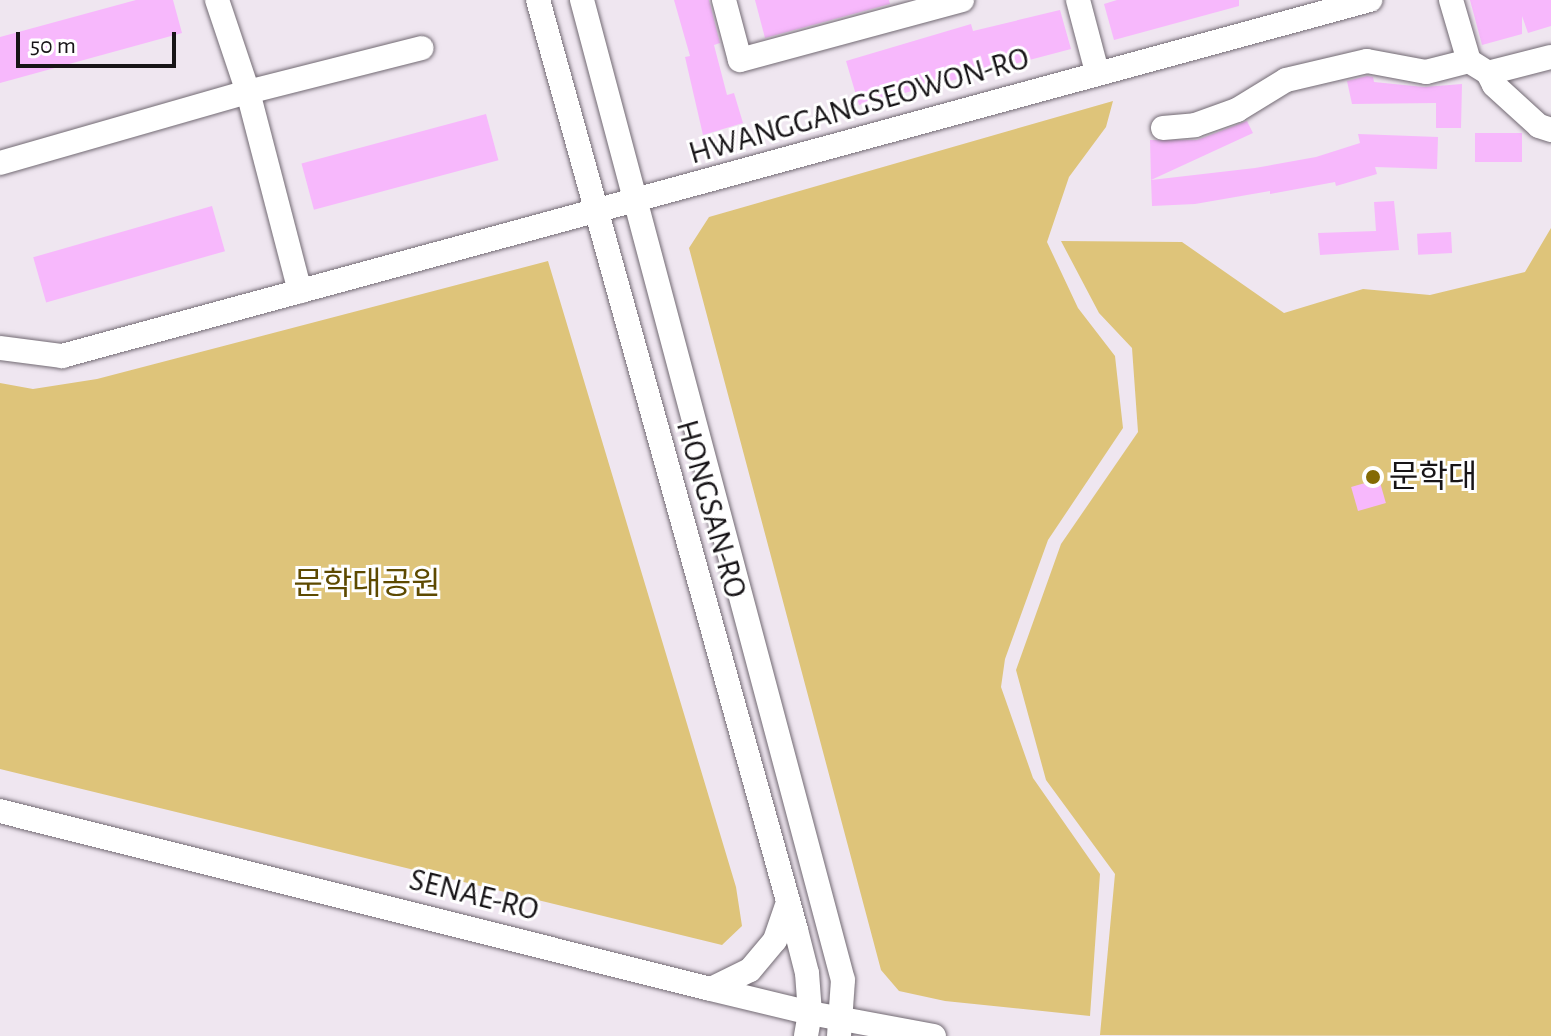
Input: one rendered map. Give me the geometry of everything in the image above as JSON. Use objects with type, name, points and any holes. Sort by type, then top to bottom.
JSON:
[{"type":"street","points":[[217,0],[248,92],[300,291]]},
{"type":"street","name":"HONGSAN-RO","points":[[538,0],[807,973],[808,1024]]},
{"type":"street","name":"HONGSAN-RO","points":[[582,0],[840,965],[843,980],[841,1027]]},
{"type":"street","points":[[724,0],[740,60],[906,7],[962,0]]},
{"type":"street","points":[[1078,0],[1097,72]]},
{"type":"street","name":"HWANGGANGSEOWON-RO","points":[[0,348],[62,356],[1370,0]]},
{"type":"street","points":[[1451,0],[1478,67],[1539,126],[1551,130]]},
{"type":"street","points":[[0,163],[248,92],[422,48]]},
{"type":"street","points":[[1163,128],[1195,125],[1237,110],[1286,80],[1367,61],[1426,72],[1551,57]]},
{"type":"street","name":"SENAE-RO","points":[[0,811],[711,989],[808,1024],[934,1036]]},
{"type":"street","points":[[711,989],[750,970],[775,940],[788,903]]},
{"type":"green space","points":[[1113,101],[1106,127],[1069,177],[1047,242],[1078,308],[1115,356],[1123,428],[1048,540],[1005,659],[1001,687],[1033,778],[1100,874],[1090,1016],[945,1001],[899,991],[881,970],[689,248],[709,217]]},
{"type":"green space","points":[[1551,228],[1551,1036],[1100,1035],[1115,874],[1046,780],[1016,670],[1061,544],[1138,432],[1132,348],[1099,313],[1061,241],[1182,242],[1284,313],[1363,289],[1430,295],[1525,272]]},
{"type":"green space","name":"문학대공원","points":[[548,261],[736,887],[742,926],[722,945],[0,769],[0,383],[33,389],[97,379]]},
{"type":"building","points":[[136,0],[173,0],[182,33],[0,83],[0,37]]},
{"type":"building","points":[[674,0],[709,0],[720,43],[714,45],[727,95],[734,93],[743,123],[703,135],[685,57],[690,56]]},
{"type":"building","points":[[755,0],[889,0],[890,4],[765,38]]},
{"type":"building","points":[[1117,0],[1239,0],[1239,6],[1114,40],[1104,4]]},
{"type":"building","points":[[1470,0],[1551,0],[1551,26],[1528,33],[1522,16],[1522,34],[1482,45]]},
{"type":"building","points":[[1060,10],[1071,49],[859,105],[846,61],[971,24],[973,31]]},
{"type":"building","points":[[1373,77],[1374,82],[1424,87],[1462,84],[1461,128],[1436,128],[1436,103],[1352,104],[1347,81]]},
{"type":"building","points":[[486,114],[498,160],[314,210],[302,163]]},
{"type":"building","points":[[1247,121],[1253,133],[1151,180],[1150,140],[1197,140]]},
{"type":"building","points":[[1475,133],[1522,133],[1522,162],[1475,162]]},
{"type":"building","points":[[1358,134],[1438,137],[1437,169],[1375,167],[1377,174],[1336,186],[1335,182],[1195,204],[1152,206],[1151,180],[1255,168],[1316,157],[1360,143]]},
{"type":"building","points":[[1394,201],[1399,250],[1320,255],[1318,233],[1376,231],[1374,202]]},
{"type":"building","points":[[212,206],[225,251],[46,302],[33,257]]},
{"type":"building","points":[[1451,232],[1452,253],[1418,255],[1417,234]]},
{"type":"building","points":[[1379,479],[1386,503],[1358,511],[1351,487]]},
{"type":"place","name":"문학대","points":[[1373,477]]}]
